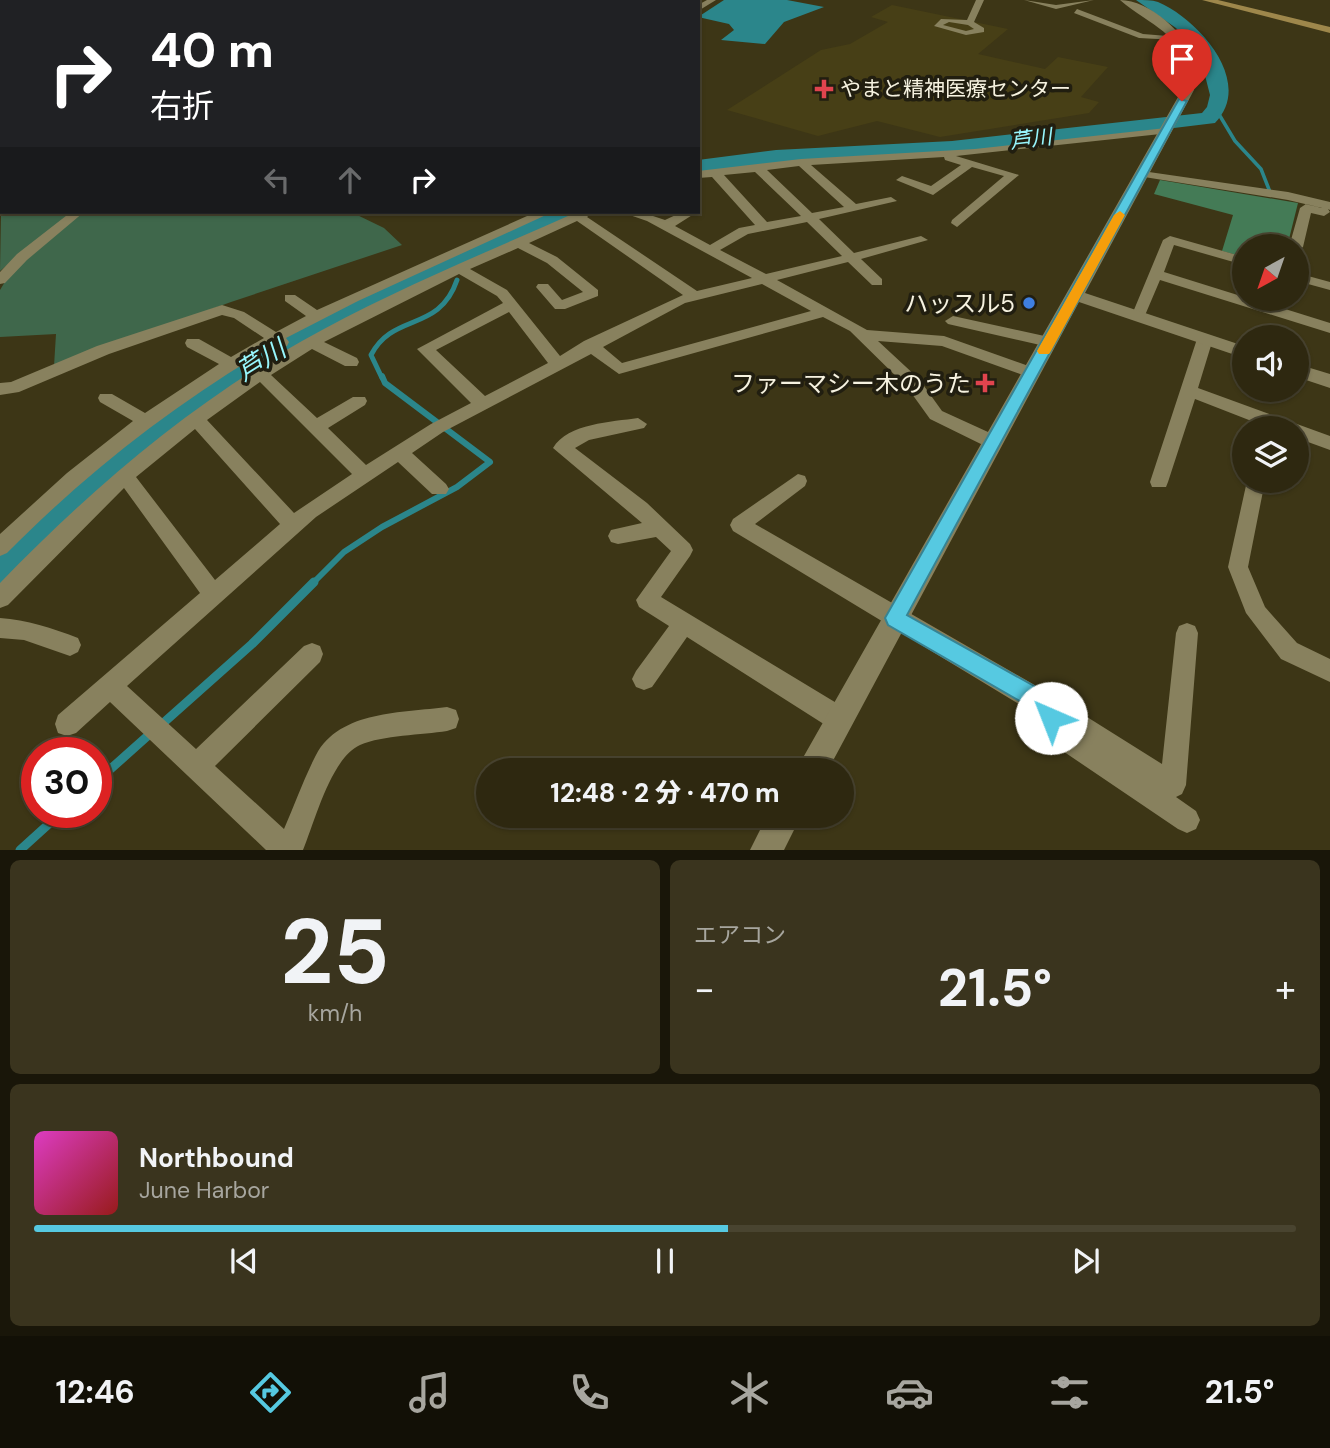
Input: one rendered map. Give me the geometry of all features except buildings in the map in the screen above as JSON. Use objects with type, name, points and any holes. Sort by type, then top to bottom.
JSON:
[{"type":"main road","points":[[1207,0],[1330,30]]},
{"type":"street","points":[[970,23],[981,0]]},
{"type":"street","points":[[1028,0],[1055,7],[1090,0]]},
{"type":"street","points":[[818,758],[1188,90],[1192,73],[1188,53],[1160,22],[1125,0]]},
{"type":"street","points":[[1077,11],[1142,36],[1176,37]]},
{"type":"street","points":[[700,175],[801,162],[937,155],[1170,124]]},
{"type":"street","points":[[937,155],[1013,175],[957,223]]},
{"type":"street","points":[[801,162],[854,209]]},
{"type":"street","points":[[902,180],[933,191],[969,164]]},
{"type":"street","points":[[757,167],[877,282]]},
{"type":"street","points":[[714,172],[764,227]]},
{"type":"street","points":[[1142,174],[1265,195],[1288,196],[1330,206]]},
{"type":"street","points":[[709,251],[744,232],[891,201]]},
{"type":"street","points":[[1299,234],[1306,208],[1330,213]]},
{"type":"street","points":[[0,280],[22,257],[76,214]]},
{"type":"street","points":[[531,214],[540,215],[558,225]]},
{"type":"street","points":[[0,598],[69,524],[125,476],[197,419],[262,374],[355,319],[583,214],[694,296]]},
{"type":"street","points":[[632,214],[664,226],[862,335],[913,383],[936,415],[993,442]]},
{"type":"street","points":[[664,226],[687,214]]},
{"type":"street","points":[[0,547],[47,502],[148,422],[230,365],[316,316],[540,215]]},
{"type":"street","points":[[67,724],[293,525],[364,474],[444,424],[658,309],[694,296],[921,240]]},
{"type":"street","points":[[1138,317],[1170,240],[1232,258]]},
{"type":"street","points":[[519,243],[552,260],[593,293],[560,306],[543,287]]},
{"type":"street","points":[[461,270],[495,287],[557,363]]},
{"type":"street","points":[[1156,274],[1330,328]]},
{"type":"street","points":[[1309,280],[1330,286]]},
{"type":"street","points":[[1074,295],[1232,348]]},
{"type":"street","points":[[290,298],[316,316]]},
{"type":"street","points":[[482,403],[425,349],[512,305]]},
{"type":"street","points":[[0,389],[13,388],[103,350],[222,310],[239,315],[275,338],[351,362]]},
{"type":"street","points":[[590,345],[619,369],[823,312]]},
{"type":"street","points":[[953,321],[1049,342]]},
{"type":"street","points":[[862,335],[944,341],[1031,373]]},
{"type":"street","points":[[1159,482],[1205,339]]},
{"type":"street","points":[[193,343],[230,365]]},
{"type":"street","points":[[262,374],[364,474]]},
{"type":"street","points":[[1309,374],[1330,381]]},
{"type":"street","points":[[1189,391],[1248,416]]},
{"type":"street","points":[[106,398],[148,422]]},
{"type":"street","points":[[316,427],[359,401]]},
{"type":"street","points":[[197,419],[293,525]]},
{"type":"street","points":[[638,424],[584,434],[562,448],[661,528],[683,550],[647,600],[839,719]]},
{"type":"street","points":[[1309,435],[1330,443]]},
{"type":"street","points":[[399,452],[439,489]]},
{"type":"street","points":[[125,476],[214,594]]},
{"type":"street","points":[[798,481],[740,525],[1044,703],[1173,785],[1187,633]]},
{"type":"street","points":[[1253,493],[1238,567],[1257,613],[1289,652],[1330,671]]},
{"type":"street","points":[[618,536],[661,528]]},
{"type":"street","points":[[644,679],[684,623]]},
{"type":"street","points":[[0,628],[24,630],[70,645]]},
{"type":"street","points":[[196,766],[312,654]]},
{"type":"street","points":[[110,686],[288,849],[326,762],[340,744],[351,736],[369,730],[447,719]]},
{"type":"street","points":[[1044,703],[1057,732],[1187,820]]},
{"type":"street","points":[[766,849],[778,828]]},
{"type":"shaded area","points":[[892,5],[1008,29],[978,54],[1045,69],[1058,57],[1108,67],[1081,97],[1099,102],[1089,113],[940,137],[877,121],[818,136],[727,110],[821,50],[850,44],[888,22],[871,17]]},
{"type":"green space","points":[[1160,180],[1298,203],[1290,234],[1232,234],[1232,254],[1222,251],[1233,215],[1154,194]]},
{"type":"green space","points":[[1,214],[70,214],[0,271]]},
{"type":"green space","points":[[80,214],[355,214],[384,228],[402,245],[231,302],[54,366],[56,334],[0,337],[0,290],[9,275]]},
{"type":"water","points":[[724,0],[787,0],[824,7],[784,22],[765,44],[721,40],[734,30],[729,24],[700,16]]},
{"type":"waterway","name":"芦川","points":[[700,167],[776,157],[952,148],[1208,119],[1219,103],[1215,69],[1209,56],[1182,24],[1144,0]]},
{"type":"waterway","points":[[1217,111],[1235,141],[1261,169],[1270,192],[1274,194]]},
{"type":"waterway","name":"芦川","points":[[0,573],[59,508],[142,441],[257,360],[336,317],[560,214]]},
{"type":"waterway","points":[[382,378],[371,355],[380,342],[403,326],[428,316],[439,308],[449,297],[457,280]]},
{"type":"waterway","points":[[161,725],[252,644],[344,552],[382,527],[457,487],[490,462],[385,383],[382,376]]},
{"type":"waterway","points":[[112,768],[152,732]]},
{"type":"waterway","points":[[20,850],[44,828]]},
{"type":"slow traffic","points":[[1044,351],[1120,215]]},
{"type":"place","name":"やまと精神医療センター","points":[[824,89]]},
{"type":"place","name":"ハッスル5","points":[[1029,303]]},
{"type":"place","name":"ファーマシー木のうた","points":[[985,383]]},
{"type":"route","points":[[1051,718],[1044,703],[895,618],[1182,101]]}]
